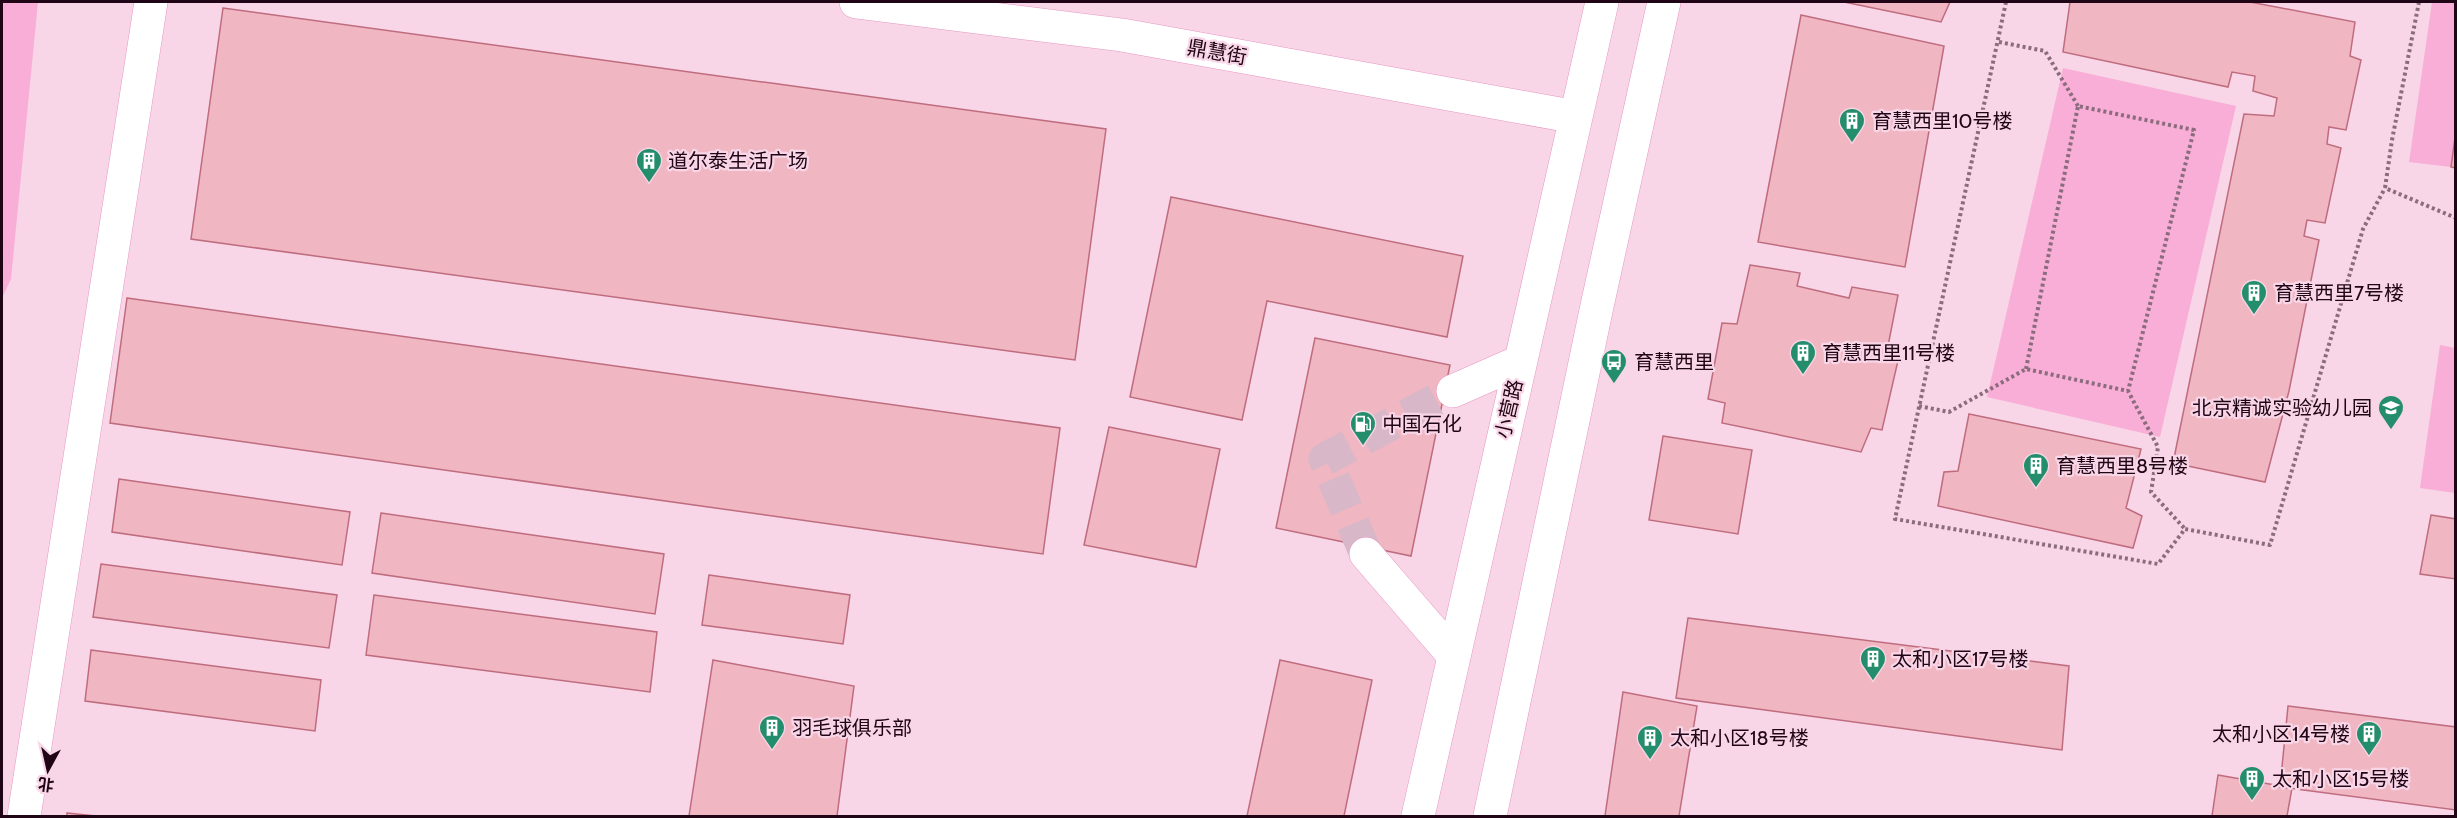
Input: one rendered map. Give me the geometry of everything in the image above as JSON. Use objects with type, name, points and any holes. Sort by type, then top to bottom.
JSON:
[{"type":"street","points":[[24,816],[151,2]]},
{"type":"street","name":"鼎慧街","points":[[856,2],[1122,35],[1576,117]]},
{"type":"street","name":"小营路","points":[[1418,816],[1602,2]]},
{"type":"street","points":[[1490,816],[1664,2]]},
{"type":"street","points":[[1453,391],[1519,362]]},
{"type":"street","points":[[1366,554],[1454,656]]},
{"type":"path","points":[[2006,2],[1895,519],[2158,564],[2185,529]]},
{"type":"path","points":[[2078,106],[2194,130],[2128,391],[2158,447],[2151,492],[2185,529],[2270,545],[2363,229],[2385,189],[2392,140],[2419,2]]},
{"type":"path","points":[[1999,42],[2045,51],[2078,106],[2026,369]]},
{"type":"path","points":[[2385,189],[2456,218]]},
{"type":"path","points":[[1919,406],[1949,412],[2026,369],[2128,391]]},
{"type":"shaded area","points":[[2,2],[38,2],[11,279],[2,298]]},
{"type":"shaded area","points":[[2432,2],[2455,2],[2456,130],[2451,167],[2409,162]]},
{"type":"shaded area","points":[[2063,68],[2236,106],[2160,437],[1987,397]]},
{"type":"shaded area","points":[[2440,345],[2455,348],[2455,493],[2420,488]]},
{"type":"building","points":[[1844,2],[1950,2],[1941,22]]},
{"type":"building","name":"育慧西里7号楼","points":[[2070,2],[2250,2],[2355,22],[2350,56],[2361,60],[2346,130],[2329,127],[2327,144],[2341,148],[2325,223],[2307,220],[2304,236],[2319,240],[2289,391],[2265,482],[2173,463],[2244,114],[2274,116],[2277,98],[2253,91],[2255,76],[2232,72],[2228,87],[2063,52]]},
{"type":"building","name":"道尔泰生活广场","points":[[223,8],[1106,129],[1075,360],[191,239]]},
{"type":"building","name":"育慧西里10号楼","points":[[1801,15],[1944,46],[1905,267],[1758,242]]},
{"type":"building","points":[[2456,130],[2456,168],[2451,167]]},
{"type":"building","points":[[1171,197],[1463,256],[1447,337],[1267,301],[1242,420],[1130,397]]},
{"type":"building","name":"育慧西里11号楼","points":[[1750,265],[1800,273],[1797,286],[1849,298],[1852,287],[1898,295],[1887,351],[1900,352],[1882,430],[1871,428],[1861,452],[1722,423],[1725,403],[1708,399],[1722,323],[1737,324]]},
{"type":"building","points":[[127,298],[1060,428],[1043,554],[110,423]]},
{"type":"building","name":"中国石化","points":[[1315,338],[1450,365],[1411,556],[1276,528]]},
{"type":"building","name":"育慧西里8号楼","points":[[1969,414],[2141,449],[2126,508],[2142,516],[2133,548],[1938,506],[1944,472],[1958,471]]},
{"type":"building","points":[[1109,427],[1220,449],[1196,567],[1084,545]]},
{"type":"building","points":[[1663,436],[1752,450],[1738,534],[1649,520]]},
{"type":"building","points":[[119,479],[350,512],[342,565],[112,532]]},
{"type":"building","points":[[381,513],[664,554],[655,614],[372,573]]},
{"type":"building","points":[[2431,515],[2456,519],[2456,579],[2420,574]]},
{"type":"building","points":[[101,564],[337,595],[329,648],[93,617]]},
{"type":"building","points":[[709,575],[850,595],[843,644],[702,625]]},
{"type":"building","points":[[374,595],[657,632],[650,692],[366,655]]},
{"type":"building","name":"太和小区17号楼","points":[[1688,618],[2069,666],[2062,750],[1676,698]]},
{"type":"building","points":[[91,650],[321,680],[315,731],[85,701]]},
{"type":"building","name":"羽毛球俱乐部","points":[[713,660],[854,686],[837,816],[689,816]]},
{"type":"building","points":[[1280,660],[1372,680],[1344,816],[1247,816]]},
{"type":"building","name":"太和小区18号楼","points":[[1623,692],[1697,706],[1679,816],[1605,816]]},
{"type":"building","name":"太和小区14号楼","points":[[2288,706],[2456,727],[2456,810],[2280,787]]},
{"type":"building","name":"太和小区15号楼","points":[[2218,775],[2292,788],[2287,816],[2212,816]]},
{"type":"building","points":[[67,813],[96,816],[67,816]]},
{"type":"tunnel","points":[[1366,554],[1325,459],[1453,391]]},
{"type":"place","name":"育慧西里10号楼","points":[[1852,144]]},
{"type":"place","name":"道尔泰生活广场","points":[[649,184]]},
{"type":"place","name":"育慧西里7号楼","points":[[2254,316]]},
{"type":"place","name":"育慧西里11号楼","points":[[1803,376]]},
{"type":"place","name":"育慧西里","points":[[1614,385]]},
{"type":"place","name":"北京精诚实验幼儿园","points":[[2391,431]]},
{"type":"place","name":"中国石化","points":[[1363,447]]},
{"type":"place","name":"育慧西里8号楼","points":[[2036,489]]},
{"type":"place","name":"太和小区17号楼","points":[[1873,682]]},
{"type":"place","name":"羽毛球俱乐部","points":[[772,751]]},
{"type":"place","name":"太和小区14号楼","points":[[2369,757]]},
{"type":"place","name":"太和小区18号楼","points":[[1650,761]]},
{"type":"place","name":"太和小区15号楼","points":[[2252,802]]}]
